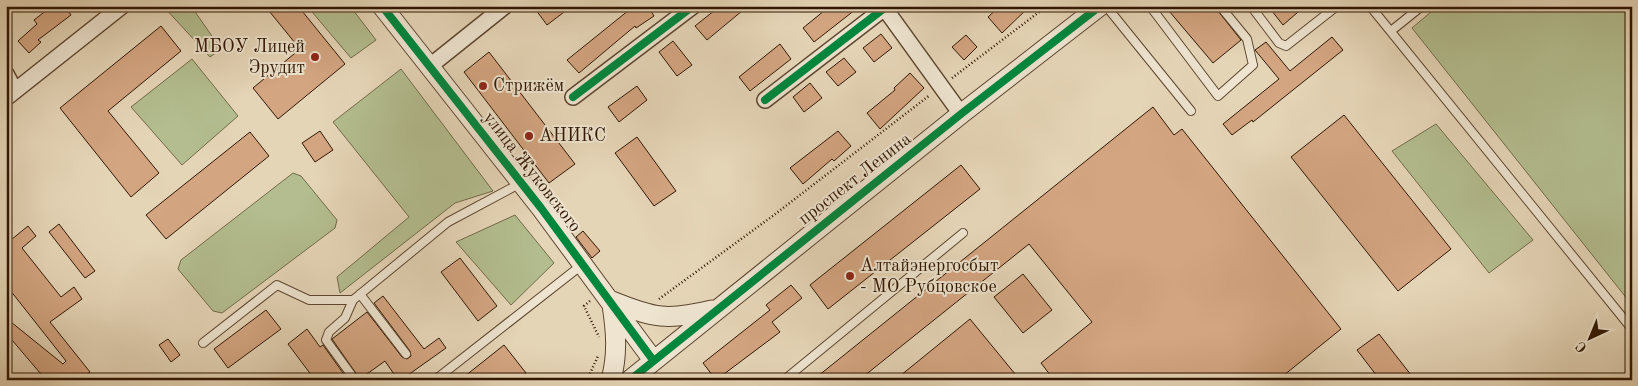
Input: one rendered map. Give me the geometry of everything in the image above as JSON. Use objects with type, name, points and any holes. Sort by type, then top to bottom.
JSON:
[{"type":"street","points":[[6,74],[11,94],[122,6]]},
{"type":"street","name":"улица Жуковского","points":[[382,6],[607,295],[653,360]]},
{"type":"street","points":[[573,97],[692,6]]},
{"type":"street","name":"проспект Ленина","points":[[630,380],[716,308],[1100,6]]},
{"type":"street","points":[[765,100],[885,7],[961,114]]},
{"type":"street","points":[[430,66],[500,8]]},
{"type":"street","points":[[607,295],[648,315],[681,317],[716,308]]},
{"type":"street","points":[[607,295],[616,332],[615,362],[611,380]]},
{"type":"lane","points":[[1106,6],[1191,111]]},
{"type":"lane","points":[[1150,6],[1218,96],[1253,65],[1247,39],[1220,6]]},
{"type":"lane","points":[[1251,6],[1279,43],[1286,46],[1337,6]]},
{"type":"lane","points":[[1370,6],[1632,329]]},
{"type":"lane","points":[[1391,31],[1422,6]]},
{"type":"lane","points":[[356,380],[326,340],[329,332],[345,318],[353,300],[448,222],[521,183]]},
{"type":"lane","points":[[784,380],[963,233]]},
{"type":"lane","points":[[434,380],[583,264]]},
{"type":"lane","points":[[203,343],[277,285],[309,300],[353,300]]},
{"type":"lane","points":[[360,294],[406,354]]},
{"type":"path","points":[[651,297],[660,299],[1046,6]]},
{"type":"path","points":[[602,344],[584,306],[607,295]]},
{"type":"path","points":[[587,380],[600,351]]},
{"type":"green space","points":[[163,6],[191,6],[221,49],[210,57]]},
{"type":"green space","points":[[307,6],[350,6],[376,40],[351,58]]},
{"type":"green space","points":[[1438,6],[1632,6],[1632,305],[1412,28]]},
{"type":"green space","points":[[192,59],[238,116],[182,165],[131,107]]},
{"type":"green space","points":[[401,69],[493,191],[455,203],[340,293],[337,277],[409,217],[333,122]]},
{"type":"green space","points":[[1436,124],[1533,240],[1489,273],[1392,151]]},
{"type":"green space","points":[[293,173],[301,176],[337,220],[335,228],[222,313],[213,311],[178,269],[181,260]]},
{"type":"green space","points":[[515,215],[554,263],[511,305],[456,242]]},
{"type":"building","points":[[52,6],[65,6],[71,15],[38,40],[41,42],[29,53],[18,41],[37,24],[34,20]]},
{"type":"building","name":"МБОУ Лицей Эрудит","points":[[265,6],[298,6],[345,64],[278,119],[253,88],[300,49]]},
{"type":"building","points":[[533,6],[572,6],[547,25]]},
{"type":"building","points":[[634,6],[648,6],[654,16],[636,28],[635,26],[579,73],[567,60]]},
{"type":"building","points":[[720,6],[748,6],[707,40],[695,26]]},
{"type":"building","points":[[830,6],[860,6],[814,42],[803,28]]},
{"type":"building","points":[[1000,6],[1030,6],[1002,33],[988,17]]},
{"type":"building","points":[[1175,6],[1214,6],[1241,40],[1213,63],[1169,11]]},
{"type":"building","points":[[1268,6],[1305,6],[1283,25]]},
{"type":"building","points":[[161,26],[181,51],[108,111],[159,173],[131,197],[60,108]]},
{"type":"building","points":[[881,34],[892,48],[874,62],[863,48]]},
{"type":"building","points":[[966,35],[977,47],[964,60],[952,47]]},
{"type":"building","points":[[1332,37],[1343,50],[1253,122],[1252,120],[1232,135],[1223,124],[1279,79],[1255,50],[1266,42],[1290,71]]},
{"type":"building","points":[[673,41],[692,65],[677,76],[659,52]]},
{"type":"building","points":[[780,44],[791,59],[750,91],[739,77]]},
{"type":"building","points":[[489,52],[575,164],[549,183],[464,72]]},
{"type":"building","points":[[844,58],[856,72],[838,86],[826,72]]},
{"type":"building","points":[[910,73],[924,88],[880,129],[867,113],[895,90],[894,88]]},
{"type":"building","points":[[810,83],[822,98],[804,112],[793,97]]},
{"type":"building","points":[[637,86],[647,100],[619,122],[608,107]]},
{"type":"building","points":[[1153,107],[1174,135],[1182,129],[1341,329],[1278,380],[1054,380],[1041,363],[1092,322],[1029,244],[859,380],[813,380]]},
{"type":"building","points":[[1344,115],[1451,249],[1398,291],[1291,157]]},
{"type":"building","points":[[320,131],[333,150],[315,162],[302,143]]},
{"type":"building","points":[[838,131],[851,146],[834,161],[832,159],[803,184],[790,168]]},
{"type":"building","points":[[250,132],[269,156],[166,239],[146,215]]},
{"type":"building","points":[[637,137],[676,191],[654,206],[615,153]]},
{"type":"building","points":[[961,165],[980,189],[828,309],[810,285]]},
{"type":"building","points":[[59,224],[95,271],[85,278],[49,232]]},
{"type":"building","points":[[28,226],[36,236],[22,248],[61,297],[74,287],[82,299],[50,322],[90,372],[80,380],[46,380],[6,333],[6,318],[63,364],[66,361],[6,285],[6,244]]},
{"type":"building","points":[[583,231],[600,251],[592,258],[576,237]]},
{"type":"building","points":[[460,258],[497,306],[478,321],[441,272]]},
{"type":"building","points":[[1023,274],[1052,310],[1023,333],[994,297]]},
{"type":"building","points":[[791,285],[802,298],[772,322],[780,332],[716,380],[703,363],[770,310],[766,305]]},
{"type":"building","points":[[383,296],[424,349],[439,338],[446,348],[401,380],[398,380],[385,361],[360,379],[332,339],[367,312],[402,357],[407,359],[411,356],[410,351],[374,303]]},
{"type":"building","points":[[266,310],[281,329],[228,368],[214,349]]},
{"type":"building","points":[[970,319],[1020,380],[895,380]]},
{"type":"building","points":[[307,329],[320,347],[323,345],[348,380],[315,380],[288,344]]},
{"type":"building","points":[[1379,334],[1415,380],[1380,380],[1357,350]]},
{"type":"building","points":[[168,339],[180,355],[171,362],[159,345]]},
{"type":"building","points":[[504,345],[526,373],[517,380],[460,380]]},
{"type":"cycle path","points":[[382,6],[541,208],[653,360]]},
{"type":"cycle path","points":[[573,97],[693,6]]},
{"type":"cycle path","points":[[765,100],[887,6]]},
{"type":"cycle path","points":[[630,380],[961,114],[1100,6]]},
{"type":"place","name":"МБОУ Лицей Эрудит","points":[[315,57]]},
{"type":"place","name":"Стрижём","points":[[483,86]]},
{"type":"place","name":"АНИКС","points":[[529,136]]},
{"type":"place","name":"Алтайэнергосбыт - МО Рубцовское","points":[[850,276]]}]
